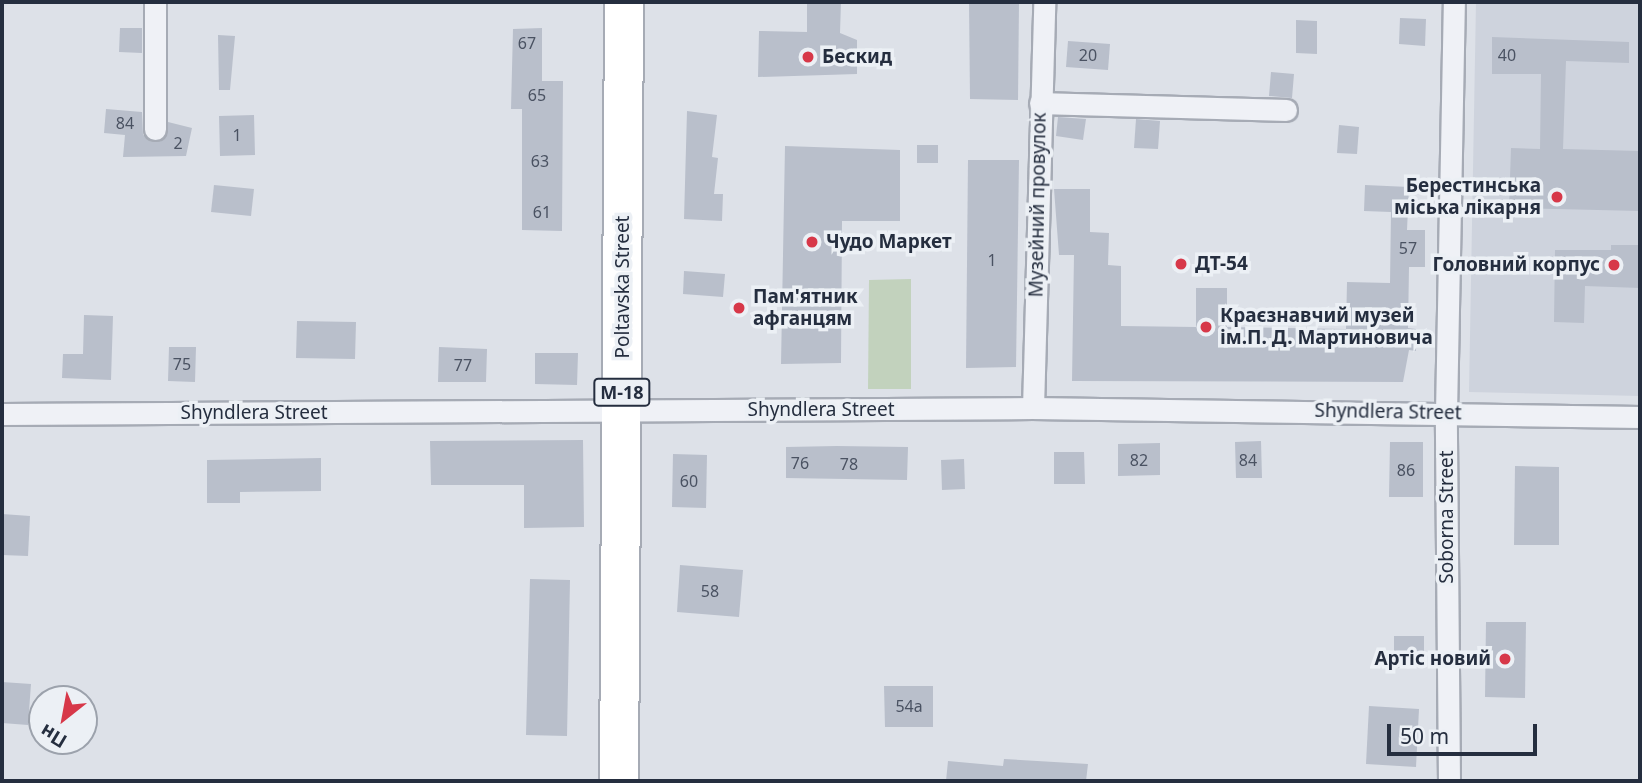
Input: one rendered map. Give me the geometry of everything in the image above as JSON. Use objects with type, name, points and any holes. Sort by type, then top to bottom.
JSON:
[{"type":"highway","name":"Poltavska Street","points":[[619,781],[624,2]]},
{"type":"street","points":[[155,2],[155,129]]},
{"type":"street","name":"Музейний провулок","points":[[1033,408],[1044,2]]},
{"type":"street","name":"Soborna Street","points":[[1449,781],[1446,413],[1454,2]]},
{"type":"street","points":[[1040,103],[1286,110]]},
{"type":"street","name":"Shyndlera Street","points":[[2,414],[1033,408],[1640,417]]},
{"type":"shaded area","name":"Берестинська міська лікарня","points":[[1476,2],[1640,2],[1640,396],[1469,392]]},
{"type":"green space","points":[[911,279],[911,389],[868,389],[869,280]]},
{"type":"building","name":"Бескид","points":[[807,2],[841,2],[840,33],[857,40],[857,74],[758,77],[759,31],[807,32]]},
{"type":"building","points":[[969,2],[1019,2],[1018,100],[970,99]]},
{"type":"building","points":[[1400,18],[1426,19],[1425,46],[1399,44]]},
{"type":"building","points":[[1296,20],[1317,21],[1317,54],[1296,53]]},
{"type":"building","points":[[120,28],[142,28],[142,53],[119,52]]},
{"type":"building","points":[[542,28],[542,81],[563,81],[562,231],[522,230],[522,109],[511,109],[513,29]]},
{"type":"building","points":[[218,35],[235,36],[230,90],[219,90]]},
{"type":"building","points":[[1492,37],[1629,42],[1629,63],[1566,61],[1563,149],[1640,151],[1640,211],[1509,208],[1511,148],[1540,149],[1541,74],[1492,74]]},
{"type":"building","points":[[1068,41],[1110,44],[1108,70],[1066,67]]},
{"type":"building","points":[[1271,72],[1294,74],[1292,98],[1269,96]]},
{"type":"building","points":[[106,109],[142,112],[143,135],[154,142],[166,136],[168,122],[192,128],[186,156],[123,157],[125,135],[104,133]]},
{"type":"building","points":[[687,111],[717,115],[712,157],[718,158],[714,194],[723,194],[722,221],[684,219]]},
{"type":"building","points":[[254,115],[255,155],[220,156],[219,116]]},
{"type":"building","points":[[1058,117],[1086,119],[1083,140],[1056,136]]},
{"type":"building","points":[[1136,119],[1160,121],[1158,149],[1134,148]]},
{"type":"building","points":[[1339,125],[1359,127],[1357,154],[1337,153]]},
{"type":"building","points":[[917,145],[938,145],[938,163],[917,163]]},
{"type":"building","name":"Чудо Маркет","points":[[785,146],[900,150],[900,221],[842,221],[841,363],[781,364]]},
{"type":"building","points":[[968,160],[1019,160],[1016,367],[966,368]]},
{"type":"building","points":[[214,185],[254,189],[251,216],[211,212]]},
{"type":"building","points":[[1365,185],[1409,187],[1407,230],[1425,230],[1425,267],[1409,267],[1408,328],[1416,329],[1416,351],[1409,350],[1403,382],[1072,381],[1074,255],[1059,255],[1054,189],[1090,189],[1090,232],[1109,233],[1108,265],[1121,266],[1121,326],[1196,327],[1196,288],[1227,288],[1227,327],[1346,329],[1347,282],[1390,283],[1391,212],[1364,211]]},
{"type":"building","points":[[1611,245],[1640,245],[1640,288],[1585,286],[1584,323],[1554,322],[1555,250],[1611,250]]},
{"type":"building","points":[[684,271],[725,274],[723,297],[683,294]]},
{"type":"building","points":[[84,315],[113,316],[111,380],[62,378],[63,354],[83,354]]},
{"type":"building","points":[[297,321],[356,322],[355,359],[296,358]]},
{"type":"building","points":[[169,347],[196,347],[195,382],[168,381]]},
{"type":"building","points":[[439,347],[487,349],[486,382],[438,382]]},
{"type":"building","points":[[535,353],[578,353],[577,385],[535,384]]},
{"type":"building","points":[[583,440],[584,527],[524,528],[524,485],[431,485],[430,441]]},
{"type":"building","points":[[1261,441],[1262,478],[1236,478],[1235,442]]},
{"type":"building","points":[[1390,442],[1423,442],[1423,497],[1389,497]]},
{"type":"building","points":[[1160,443],[1160,475],[1118,476],[1118,444]]},
{"type":"building","points":[[786,447],[908,447],[907,480],[786,478]]},
{"type":"building","points":[[1054,452],[1084,452],[1085,484],[1054,484]]},
{"type":"building","points":[[673,454],[707,455],[706,508],[672,507]]},
{"type":"building","points":[[321,458],[321,491],[240,492],[240,503],[207,503],[207,460]]},
{"type":"building","points":[[964,459],[965,489],[942,490],[941,460]]},
{"type":"building","points":[[1515,466],[1559,467],[1559,545],[1514,545]]},
{"type":"building","points":[[2,514],[30,516],[28,556],[2,555]]},
{"type":"building","points":[[680,565],[743,570],[739,617],[677,612]]},
{"type":"building","points":[[530,579],[570,580],[567,736],[526,735]]},
{"type":"building","name":"Артіс новий","points":[[1486,622],[1526,622],[1525,698],[1485,697]]},
{"type":"building","points":[[1394,636],[1424,636],[1424,668],[1394,668]]},
{"type":"building","points":[[2,682],[31,684],[28,685],[28,725],[2,723]]},
{"type":"building","points":[[884,686],[933,686],[933,727],[885,727]]},
{"type":"building","points":[[1369,706],[1419,709],[1416,767],[1366,764]]},
{"type":"building","points":[[1004,759],[1088,764],[1086,781],[946,781],[948,761],[1003,766]]},
{"type":"place","name":"Бескид","points":[[808,57]]},
{"type":"place","name":"Берестинська міська лікарня","points":[[1557,197]]},
{"type":"place","name":"Чудо Маркет","points":[[812,242]]},
{"type":"place","name":"ДТ-54","points":[[1181,264]]},
{"type":"place","name":"Головний корпус","points":[[1614,265]]},
{"type":"place","name":"Пам'ятник афганцям","points":[[739,308]]},
{"type":"place","name":"Краєзнавчий музей ім.П. Д. Мартиновича","points":[[1206,327]]},
{"type":"place","name":"Артіс новий","points":[[1505,659]]}]
